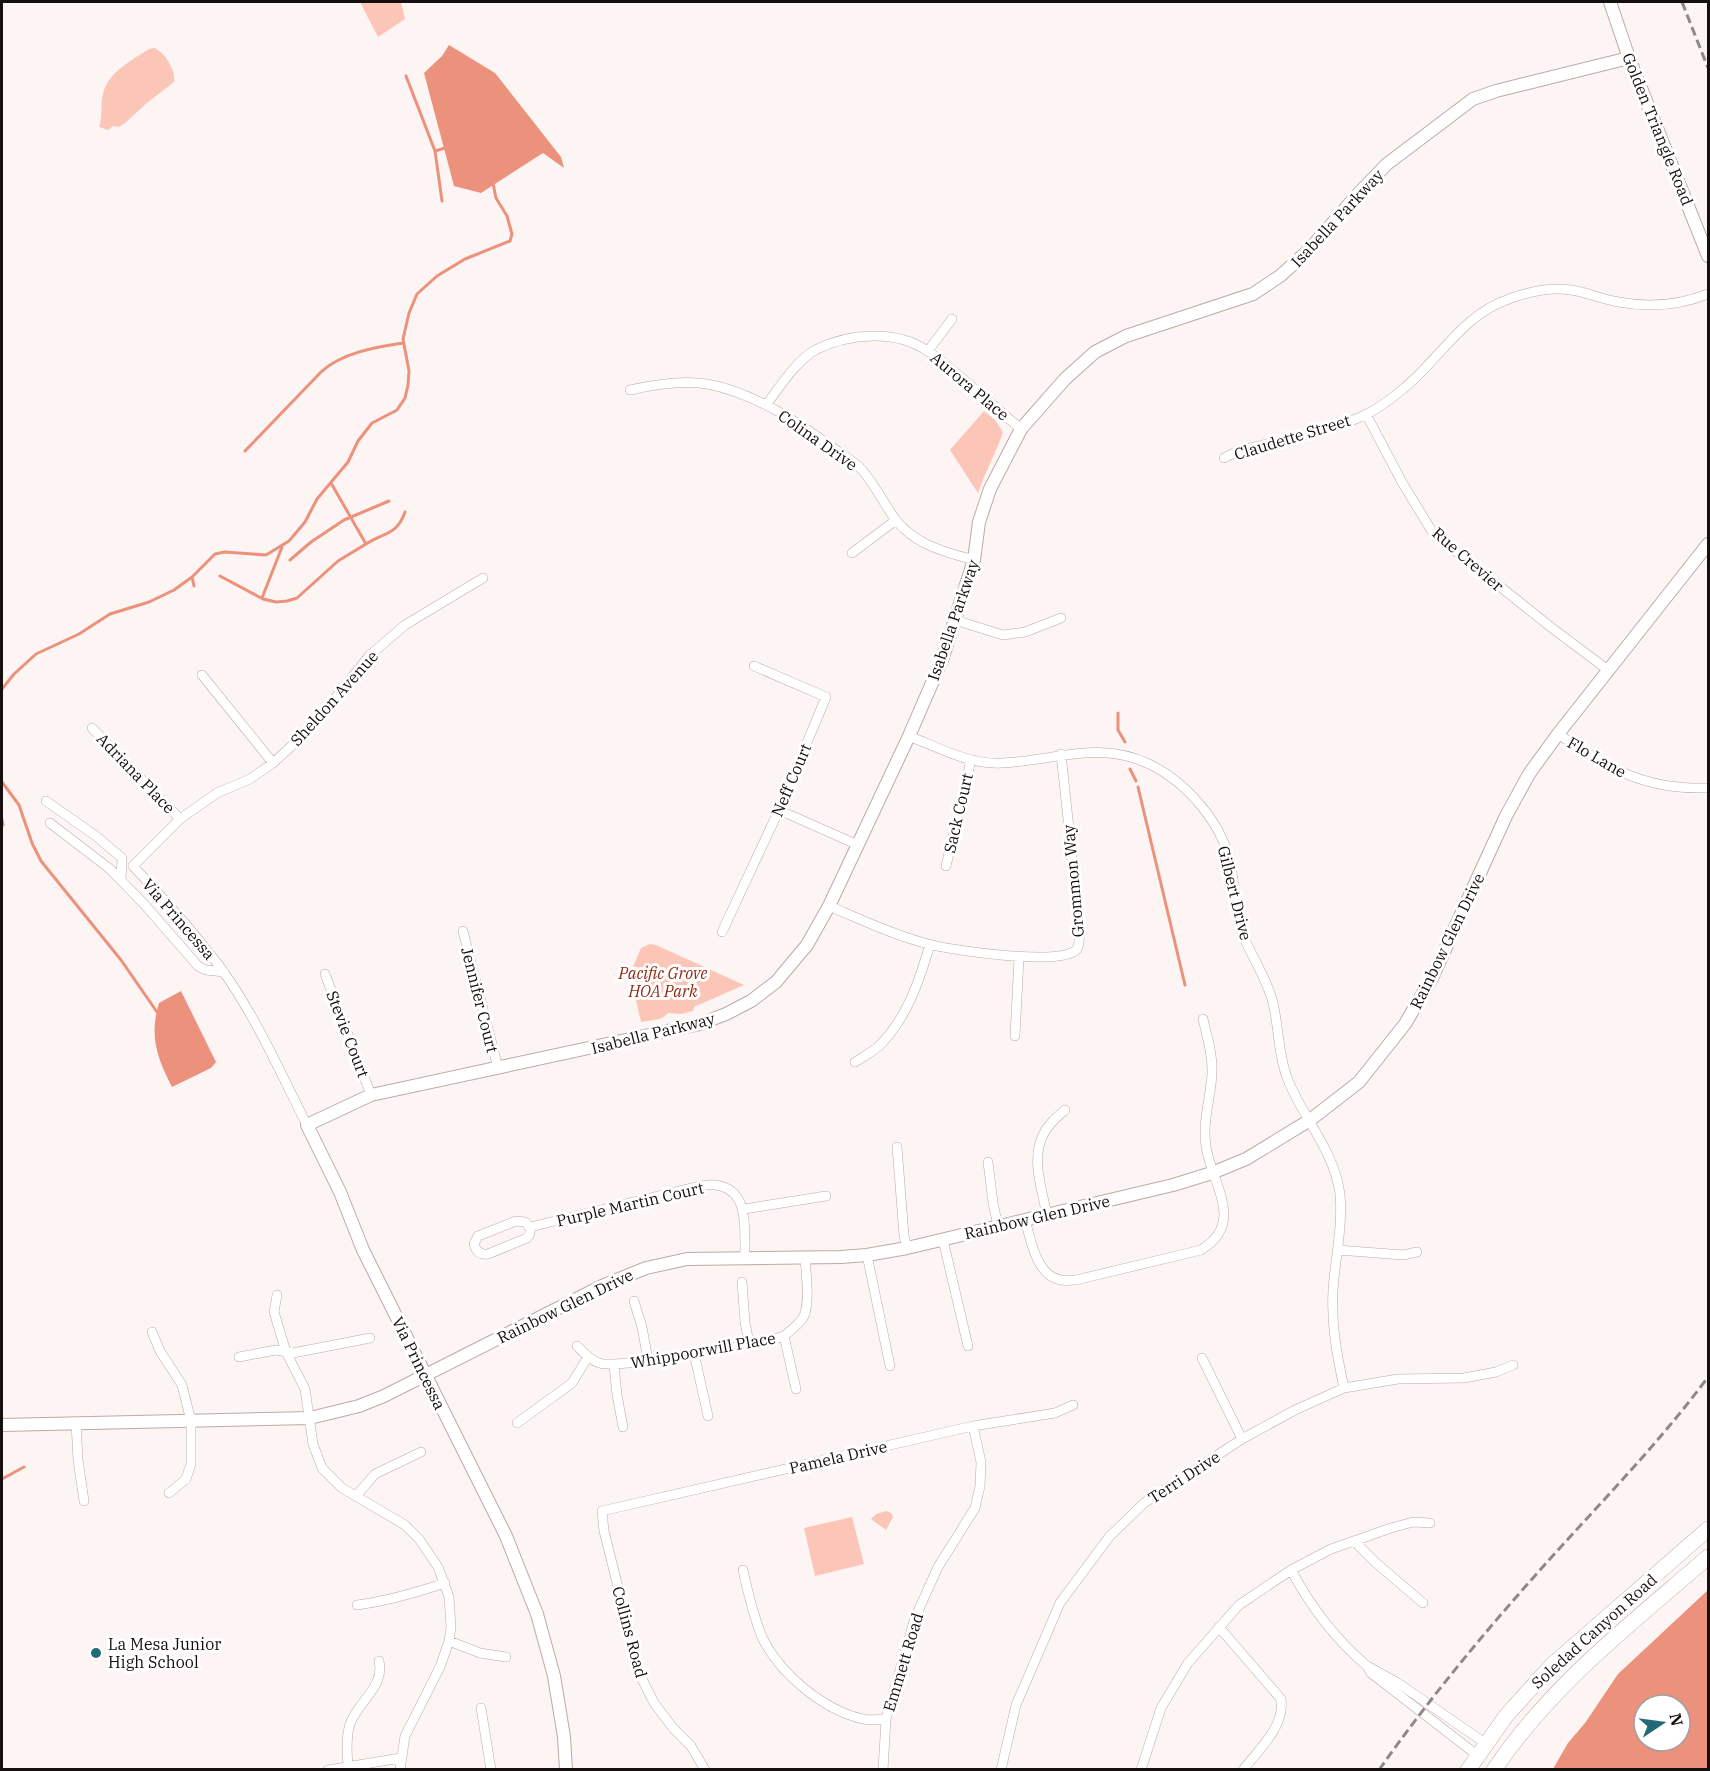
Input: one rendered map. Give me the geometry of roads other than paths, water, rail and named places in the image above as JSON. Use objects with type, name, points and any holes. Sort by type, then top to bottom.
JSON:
[{"type":"main road","name":"Soledad Canyon Road","points":[[1468,1770],[1482,1756],[1521,1699],[1551,1666],[1708,1529]]},
{"type":"main road","name":"Soledad Canyon Road","points":[[1494,1770],[1516,1738],[1563,1685],[1708,1557]]},
{"type":"street","name":"Golden Triangle Road","points":[[1610,2],[1629,58],[1708,256]]},
{"type":"street","name":"Isabella Parkway","points":[[307,1125],[371,1095],[700,1024],[751,1001],[776,982],[807,945],[829,906],[942,660],[974,560],[979,522],[990,489],[1021,429],[1065,379],[1095,352],[1126,336],[1253,294],[1280,276],[1308,251],[1387,164],[1473,99],[1496,91],[1629,58]]},
{"type":"street","name":"Claudette Street","points":[[1224,458],[1341,424],[1366,414],[1403,389],[1458,331],[1482,311],[1506,300],[1538,290],[1570,290],[1620,303],[1666,306],[1708,294]]},
{"type":"street","points":[[928,351],[952,319]]},
{"type":"street","name":"Aurora Place","points":[[766,405],[790,373],[814,351],[847,339],[880,335],[906,340],[928,351],[1021,429]]},
{"type":"street","name":"Colina Drive","points":[[630,390],[650,386],[705,384],[736,392],[766,405],[819,438],[860,468],[880,493],[896,520],[912,535],[930,547],[974,560]]},
{"type":"street","name":"Rue Crevier","points":[[1366,414],[1403,484],[1433,532],[1608,670]]},
{"type":"street","points":[[852,553],[896,520]]},
{"type":"street","name":"Rainbow Glen Drive","points":[[2,1425],[310,1418],[359,1406],[425,1376],[602,1286],[639,1270],[687,1259],[867,1255],[907,1248],[1173,1185],[1246,1159],[1310,1120],[1359,1082],[1405,1024],[1432,978],[1506,816],[1528,774],[1708,544]]},
{"type":"street","name":"Sheldon Avenue","points":[[133,866],[180,819],[217,793],[250,779],[273,763],[310,729],[370,655],[405,625],[483,578]]},
{"type":"street","points":[[956,620],[1003,635],[1033,629],[1061,618]]},
{"type":"street","name":"Neff Court","points":[[722,932],[779,810],[825,697],[754,666]]},
{"type":"street","points":[[202,675],[273,763]]},
{"type":"street","name":"Adriana Place","points":[[92,728],[180,819]]},
{"type":"street","name":"Flo Lane","points":[[1558,734],[1597,760],[1628,776],[1662,785],[1708,788]]},
{"type":"street","name":"Gilbert Drive","points":[[909,736],[971,760],[1000,764],[1061,754],[1090,752],[1121,755],[1148,764],[1172,777],[1196,801],[1214,824],[1224,843],[1230,864],[1243,936],[1269,987],[1280,1054],[1288,1080],[1329,1154],[1336,1175],[1340,1213],[1332,1322],[1344,1388]]},
{"type":"street","name":"Grommon Way","points":[[829,906],[884,930],[930,944],[1019,958],[1069,955],[1076,950],[1079,943],[1061,754]]},
{"type":"street","name":"Sack Court","points":[[946,866],[971,760]]},
{"type":"street","name":"Via Princessa","points":[[46,801],[96,836],[122,858],[121,879]]},
{"type":"street","points":[[779,810],[858,845]]},
{"type":"street","name":"Via Princessa","points":[[50,823],[83,846],[121,879],[192,962],[206,970],[224,972]]},
{"type":"street","name":"Via Princessa","points":[[133,866],[182,918],[224,972],[269,1049],[340,1192],[363,1250],[506,1536],[537,1614],[554,1676],[564,1737],[566,1770]]},
{"type":"street","name":"Jennifer Court","points":[[463,931],[498,1068]]},
{"type":"street","points":[[855,1062],[878,1047],[902,1017],[920,981],[930,944]]},
{"type":"street","points":[[1015,1036],[1019,958]]},
{"type":"street","name":"Stevie Court","points":[[325,974],[371,1095]]},
{"type":"street","points":[[1025,1220],[1033,1250],[1040,1265],[1051,1276],[1061,1281],[1076,1280],[1201,1250],[1213,1242],[1221,1230],[1224,1214],[1205,1145],[1212,1071],[1211,1053],[1203,1019]]},
{"type":"street","points":[[1047,1215],[1039,1180],[1038,1158],[1042,1136],[1050,1124],[1065,1110]]},
{"type":"street","points":[[897,1147],[907,1248]]},
{"type":"street","points":[[988,1162],[998,1227]]},
{"type":"street","name":"Purple Martin Court","points":[[530,1227],[695,1187],[715,1185],[728,1189],[738,1198],[744,1209]]},
{"type":"street","points":[[745,1257],[744,1209],[826,1196]]},
{"type":"street","name":"Purple Martin Court","points":[[519,1220],[530,1227],[530,1233],[526,1238],[488,1254],[479,1252],[475,1247],[476,1238],[481,1234],[519,1220]]},
{"type":"street","points":[[943,1240],[968,1346]]},
{"type":"street","points":[[1338,1250],[1403,1255],[1417,1252]]},
{"type":"street","points":[[867,1255],[890,1366]]},
{"type":"street","name":"Whippoorwill Place","points":[[577,1346],[588,1357],[600,1364],[614,1365],[784,1336],[804,1317],[806,1306],[805,1257]]},
{"type":"street","points":[[742,1282],[749,1343]]},
{"type":"street","points":[[277,1295],[274,1312],[286,1352],[305,1389],[313,1444],[322,1468],[332,1480],[405,1525],[429,1552],[445,1583],[450,1611],[449,1641],[440,1667],[405,1736],[400,1770]]},
{"type":"street","points":[[634,1301],[648,1360]]},
{"type":"street","points":[[152,1332],[159,1351],[182,1384],[191,1421],[191,1464],[186,1479],[170,1493]]},
{"type":"street","points":[[784,1336],[796,1389]]},
{"type":"street","points":[[239,1357],[276,1350],[293,1353],[309,1348],[370,1338]]},
{"type":"street","points":[[694,1353],[708,1416]]},
{"type":"street","points":[[517,1423],[572,1383],[588,1357]]},
{"type":"street","points":[[1202,1358],[1242,1439]]},
{"type":"street","points":[[614,1365],[616,1395],[623,1427]]},
{"type":"street","name":"Terri Drive","points":[[1001,1770],[1016,1705],[1060,1603],[1109,1537],[1144,1503],[1242,1439],[1295,1410],[1344,1388],[1398,1378],[1464,1378],[1496,1372],[1513,1365]]},
{"type":"street","name":"Pamela Drive","points":[[602,1511],[973,1426],[1054,1413],[1073,1405]]},
{"type":"street","points":[[76,1423],[84,1501]]},
{"type":"street","name":"Emmett Road","points":[[883,1770],[886,1719],[915,1618],[938,1568],[975,1508],[980,1486],[981,1462],[973,1426]]},
{"type":"street","points":[[356,1496],[375,1474],[421,1452]]},
{"type":"street","name":"Collins Road","points":[[602,1511],[604,1532],[640,1675],[654,1703],[673,1728],[691,1746],[705,1770]]},
{"type":"street","points":[[1141,1770],[1161,1708],[1188,1663],[1239,1605],[1291,1570],[1331,1549],[1413,1522],[1430,1523]]},
{"type":"street","points":[[1354,1541],[1423,1603]]},
{"type":"street","points":[[743,1570],[753,1613],[763,1638],[780,1665],[819,1701],[864,1720],[886,1719]]},
{"type":"street","points":[[1291,1570],[1308,1602],[1347,1649],[1367,1666],[1398,1683],[1482,1756]]},
{"type":"street","points":[[357,1605],[383,1602],[445,1583]]},
{"type":"street","points":[[1219,1626],[1281,1699],[1280,1721],[1243,1770]]},
{"type":"street","points":[[449,1641],[480,1653],[506,1657]]},
{"type":"street","points":[[348,1766],[347,1741],[350,1724],[378,1682],[381,1671],[379,1661]]},
{"type":"street","points":[[481,1708],[491,1770]]},
{"type":"street","points":[[328,1770],[401,1758]]},
{"type":"waterway","points":[[406,76],[435,151]]},
{"type":"waterway","points":[[442,201],[435,151],[445,148]]},
{"type":"waterway","points":[[2,689],[14,674],[36,654],[79,634],[110,614],[149,602],[174,590],[192,577],[215,554],[225,552],[266,555],[289,541],[305,522],[317,499],[348,462],[358,441],[372,423],[397,410],[405,398],[409,371],[403,339],[409,313],[417,294],[437,276],[465,259],[510,241],[512,234],[507,216],[496,198],[493,183]]},
{"type":"waterway","points":[[245,451],[329,365],[359,352],[403,343]]},
{"type":"waterway","points":[[220,576],[263,599],[276,602],[287,601],[297,598],[338,561],[366,544],[331,483]]},
{"type":"waterway","points":[[290,560],[311,542],[344,520],[389,501]]},
{"type":"waterway","points":[[366,544],[394,529],[405,512]]},
{"type":"waterway","points":[[262,598],[282,547]]},
{"type":"waterway","points":[[192,577],[194,586]]},
{"type":"waterway","points":[[1118,713],[1118,730],[1125,742]]},
{"type":"waterway","points":[[1130,769],[1136,781]]},
{"type":"waterway","points":[[2,782],[19,805],[41,861],[121,960],[157,1012]]},
{"type":"waterway","points":[[1138,787],[1185,985]]},
{"type":"waterway","points":[[2,819],[3,825]]},
{"type":"waterway","points":[[2,1479],[24,1467]]},
{"type":"railway","points":[[1682,2],[1708,68]]},
{"type":"railway","points":[[1379,1770],[1477,1643],[1647,1452],[1708,1377]]},
{"type":"place","name":"La Mesa Junior High School","points":[[96,1653]]},
{"type":"park label","name":"Pacific Grove HOA Park","points":[[663,982]]}]
